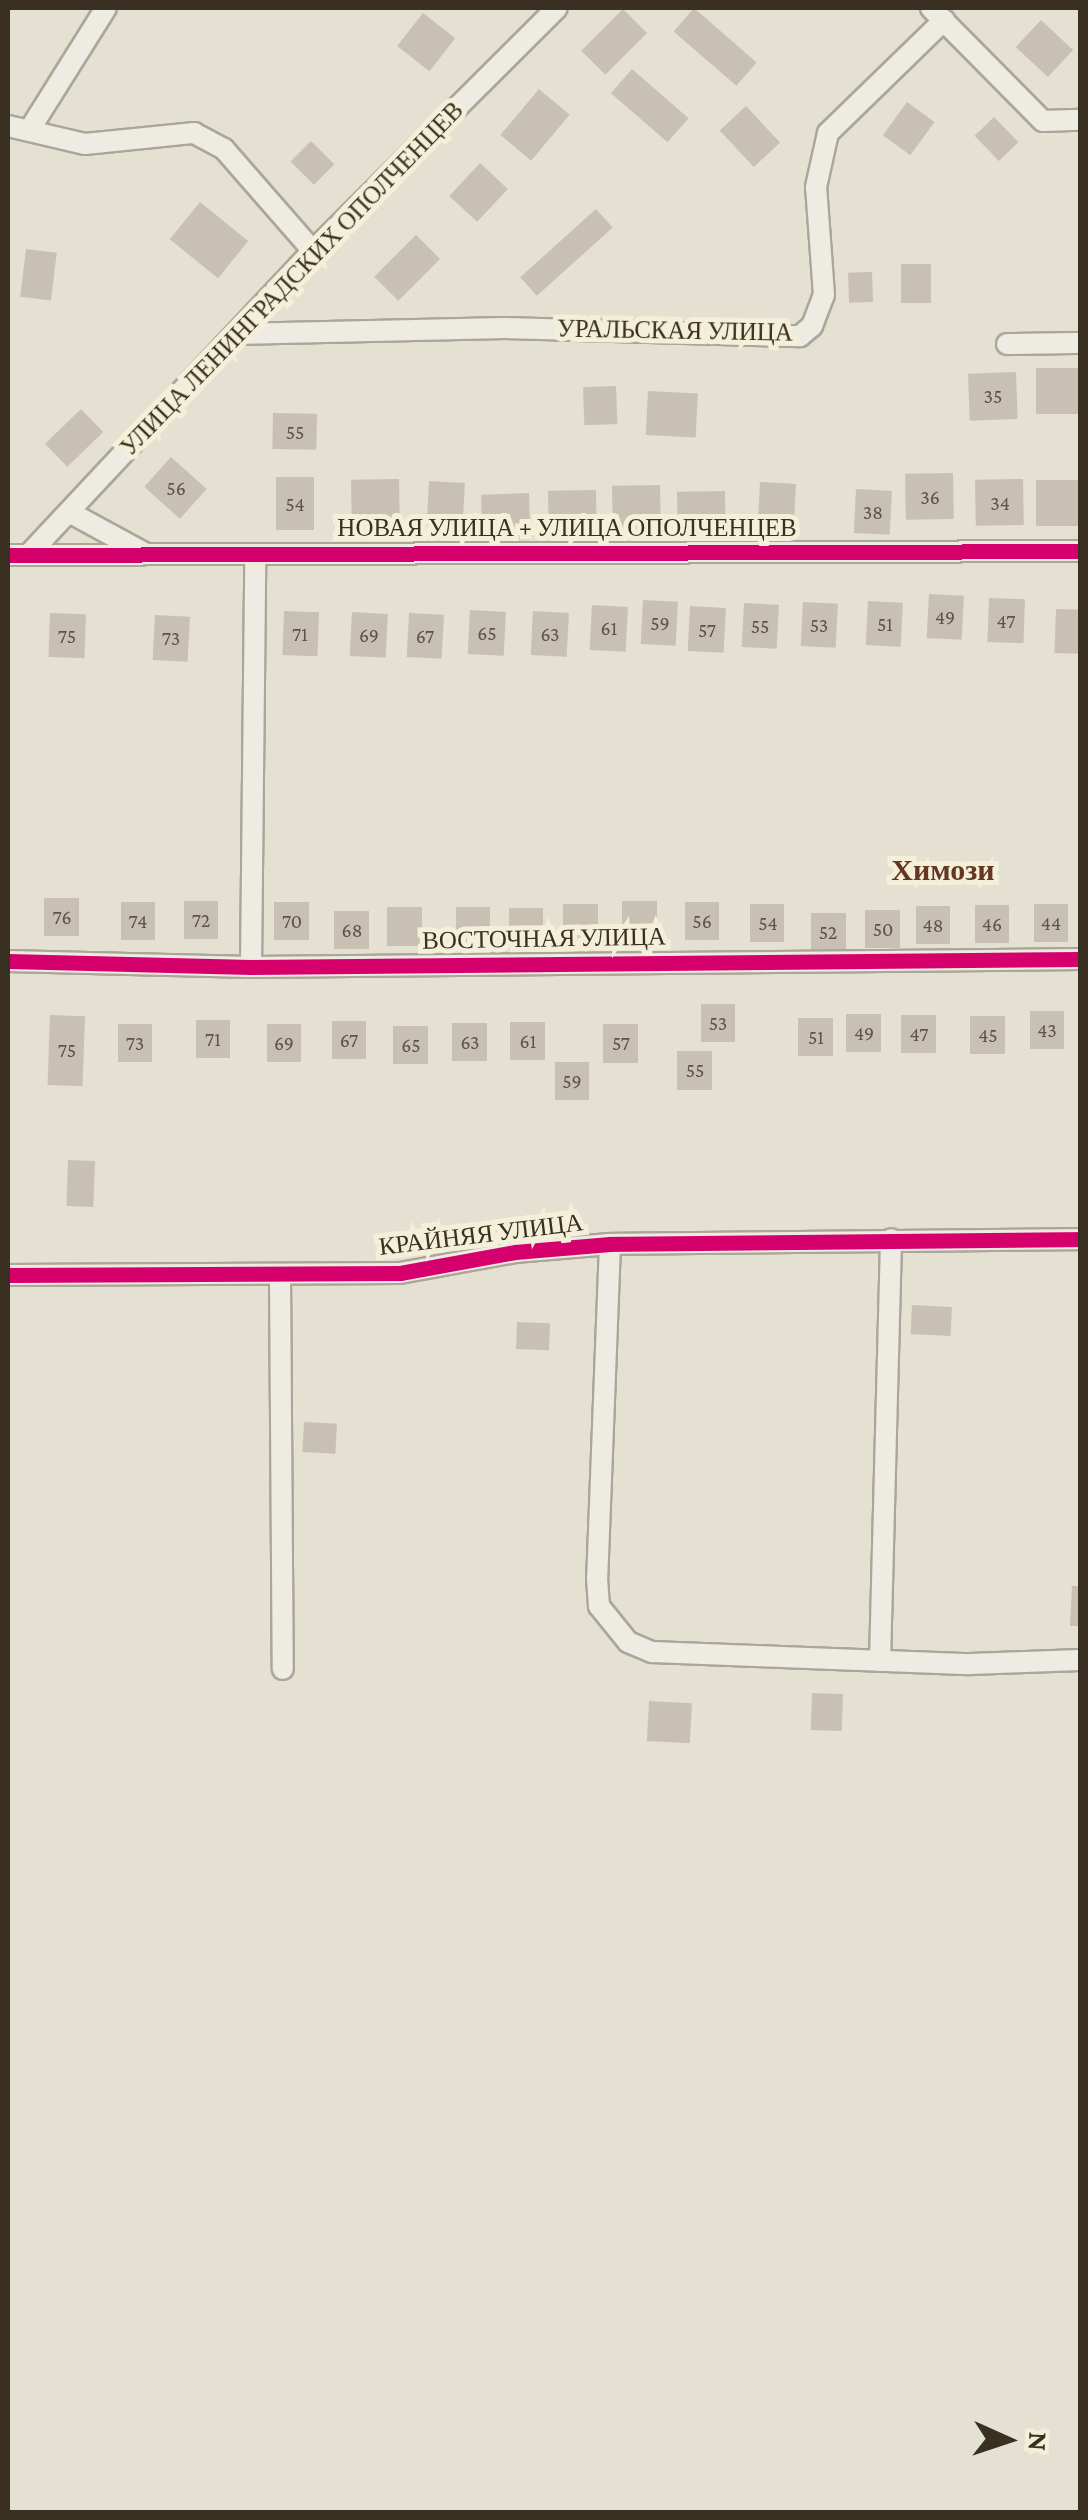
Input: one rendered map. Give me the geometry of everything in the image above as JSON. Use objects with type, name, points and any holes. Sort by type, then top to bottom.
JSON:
[{"type":"street","points":[[30,130],[106,8]]},
{"type":"street","name":"УЛИЦА ЛЕНИНГРАДСКИХ ОПОЛЧЕНЦЕВ","points":[[30,552],[313,250],[557,8]]},
{"type":"street","points":[[937,14],[1043,121],[1080,120]]},
{"type":"street","name":"УРАЛЬСКАЯ УЛИЦА","points":[[236,334],[504,328],[800,336],[812,326],[824,295],[816,187],[828,134],[937,14]]},
{"type":"street","points":[[8,126],[84,144],[194,133],[224,150],[313,250]]},
{"type":"street","points":[[1007,344],[1080,343]]},
{"type":"street","points":[[68,512],[152,557]]},
{"type":"street","name":"НОВАЯ УЛИЦА + УЛИЦА ОПОЛЧЕНЦЕВ","points":[[8,555],[1080,551]]},
{"type":"street","points":[[251,967],[256,555]]},
{"type":"street","name":"ВОСТОЧНАЯ УЛИЦА","points":[[8,961],[251,967],[1080,958]]},
{"type":"street","points":[[880,1660],[891,1239]]},
{"type":"street","name":"КРАЙНЯЯ УЛИЦА","points":[[8,1275],[400,1273],[516,1252],[610,1244],[1080,1239]]},
{"type":"street","points":[[610,1244],[597,1578],[599,1606],[613,1628],[652,1652],[880,1660],[1080,1660]]},
{"type":"street","points":[[280,1275],[282,1669]]},
{"type":"building","points":[[694,8],[757,62],[736,86],[674,31]]},
{"type":"building","points":[[623,9],[647,33],[605,75],[581,51]]},
{"type":"building","points":[[423,13],[455,38],[429,71],[397,46]]},
{"type":"building","points":[[1041,20],[1073,50],[1048,77],[1016,47]]},
{"type":"building","points":[[632,69],[689,118],[668,142],[611,93]]},
{"type":"building","points":[[539,89],[570,115],[531,161],[500,135]]},
{"type":"building","points":[[907,102],[935,122],[910,155],[883,135]]},
{"type":"building","points":[[746,106],[780,143],[754,167],[720,131]]},
{"type":"building","points":[[994,117],[1018,142],[999,161],[975,136]]},
{"type":"building","points":[[311,141],[334,164],[314,185],[290,162]]},
{"type":"building","points":[[480,163],[508,189],[477,222],[449,196]]},
{"type":"building","points":[[200,202],[248,241],[218,278],[170,239]]},
{"type":"building","points":[[596,209],[613,228],[537,296],[520,277]]},
{"type":"building","points":[[416,235],[440,259],[398,301],[374,277]]},
{"type":"building","points":[[26,249],[57,253],[51,300],[20,297]]},
{"type":"building","points":[[901,264],[931,264],[931,303],[901,303]]},
{"type":"building","points":[[872,272],[873,302],[849,303],[848,273]]},
{"type":"building","points":[[1036,368],[1080,368],[1080,414],[1036,414]]},
{"type":"building","points":[[1016,372],[1018,419],[970,421],[968,374]]},
{"type":"building","points":[[616,386],[617,424],[584,425],[583,387]]},
{"type":"building","points":[[648,391],[698,394],[696,438],[646,435]]},
{"type":"building","points":[[81,409],[103,432],[67,467],[45,444]]},
{"type":"building","points":[[273,413],[317,414],[316,450],[272,449]]},
{"type":"building","points":[[171,457],[207,489],[180,519],[144,487]]},
{"type":"building","points":[[953,473],[954,519],[906,520],[905,474]]},
{"type":"building","points":[[276,477],[314,477],[314,530],[276,530]]},
{"type":"building","points":[[399,479],[400,525],[352,526],[351,480]]},
{"type":"building","points":[[1023,479],[1024,525],[976,526],[975,480]]},
{"type":"building","points":[[1036,480],[1080,480],[1080,526],[1036,526]]},
{"type":"building","points":[[429,481],[465,483],[463,527],[427,525]]},
{"type":"building","points":[[760,482],[796,484],[794,528],[758,526]]},
{"type":"building","points":[[660,485],[661,531],[613,532],[612,486]]},
{"type":"building","points":[[856,489],[892,491],[890,535],[854,533]]},
{"type":"building","points":[[596,490],[597,536],[549,537],[548,491]]},
{"type":"building","points":[[725,491],[726,537],[678,538],[677,492]]},
{"type":"building","points":[[529,493],[531,540],[483,542],[481,495]]},
{"type":"building","points":[[929,594],[964,596],[962,640],[927,638]]},
{"type":"building","points":[[989,598],[1025,599],[1023,643],[987,642]]},
{"type":"building","points":[[643,600],[678,602],[676,646],[641,644]]},
{"type":"building","points":[[868,601],[903,603],[901,647],[866,645]]},
{"type":"building","points":[[803,602],[838,604],[836,648],[801,646]]},
{"type":"building","points":[[744,603],[779,605],[777,649],[742,647]]},
{"type":"building","points":[[592,605],[628,607],[626,652],[590,650]]},
{"type":"building","points":[[690,606],[726,608],[724,653],[688,651]]},
{"type":"building","points":[[1056,609],[1080,610],[1078,654],[1054,653]]},
{"type":"building","points":[[470,610],[506,612],[504,656],[468,654]]},
{"type":"building","points":[[284,611],[319,612],[317,656],[282,655]]},
{"type":"building","points":[[533,611],[569,613],[567,657],[531,655]]},
{"type":"building","points":[[352,612],[388,614],[386,658],[350,656]]},
{"type":"building","points":[[50,613],[86,614],[84,658],[48,657]]},
{"type":"building","points":[[409,613],[444,615],[442,659],[407,657]]},
{"type":"building","points":[[155,615],[190,617],[188,662],[153,660]]},
{"type":"building","points":[[44,898],[79,898],[79,936],[44,936]]},
{"type":"building","points":[[184,901],[218,901],[218,939],[184,939]]},
{"type":"building","points":[[622,901],[657,901],[657,939],[622,939]]},
{"type":"building","points":[[121,902],[155,902],[155,940],[121,940]]},
{"type":"building","points":[[274,902],[309,902],[309,940],[274,940]]},
{"type":"building","points":[[685,902],[719,902],[719,940],[685,940]]},
{"type":"building","points":[[563,904],[598,904],[598,942],[563,942]]},
{"type":"building","points":[[750,904],[784,904],[784,942],[750,942]]},
{"type":"building","points":[[1034,904],[1068,904],[1068,942],[1034,942]]},
{"type":"building","points":[[975,905],[1009,905],[1009,943],[975,943]]},
{"type":"building","points":[[916,906],[950,906],[950,944],[916,944]]},
{"type":"building","points":[[387,907],[422,907],[422,946],[387,946]]},
{"type":"building","points":[[456,907],[490,907],[490,945],[456,945]]},
{"type":"building","points":[[509,908],[543,908],[543,946],[509,946]]},
{"type":"building","points":[[865,910],[900,910],[900,948],[865,948]]},
{"type":"building","points":[[334,911],[369,911],[369,949],[334,949]]},
{"type":"building","points":[[811,913],[846,913],[846,951],[811,951]]},
{"type":"building","points":[[701,1004],[735,1004],[735,1042],[701,1042]]},
{"type":"building","points":[[1030,1011],[1064,1011],[1064,1049],[1030,1049]]},
{"type":"building","points":[[846,1014],[881,1014],[881,1052],[846,1052]]},
{"type":"building","points":[[50,1015],[85,1016],[83,1086],[48,1085]]},
{"type":"building","points":[[901,1015],[936,1015],[936,1053],[901,1053]]},
{"type":"building","points":[[970,1016],[1005,1016],[1005,1054],[970,1054]]},
{"type":"building","points":[[798,1018],[833,1018],[833,1056],[798,1056]]},
{"type":"building","points":[[196,1020],[230,1020],[230,1058],[196,1058]]},
{"type":"building","points":[[332,1021],[366,1021],[366,1059],[332,1059]]},
{"type":"building","points":[[510,1022],[545,1022],[545,1060],[510,1060]]},
{"type":"building","points":[[452,1023],[487,1023],[487,1061],[452,1061]]},
{"type":"building","points":[[118,1024],[152,1024],[152,1062],[118,1062]]},
{"type":"building","points":[[267,1024],[301,1024],[301,1062],[267,1062]]},
{"type":"building","points":[[603,1024],[638,1024],[638,1063],[603,1063]]},
{"type":"building","points":[[393,1026],[428,1026],[428,1064],[393,1064]]},
{"type":"building","points":[[677,1051],[712,1051],[712,1090],[677,1090]]},
{"type":"building","points":[[555,1062],[589,1062],[589,1100],[555,1100]]},
{"type":"building","points":[[68,1160],[95,1161],[93,1207],[66,1206]]},
{"type":"building","points":[[912,1305],[952,1307],[950,1336],[910,1334]]},
{"type":"building","points":[[517,1322],[550,1323],[549,1350],[516,1349]]},
{"type":"building","points":[[304,1422],[337,1424],[335,1454],[302,1452]]},
{"type":"building","points":[[1072,1586],[1080,1586],[1080,1626],[1070,1626]]},
{"type":"building","points":[[812,1693],[843,1694],[842,1731],[811,1730]]},
{"type":"building","points":[[649,1701],[692,1703],[690,1743],[647,1741]]},
{"type":"cycle path","points":[[8,555],[1080,551]]},
{"type":"cycle path","points":[[8,961],[251,967],[1080,959]]},
{"type":"cycle path","points":[[8,1275],[400,1273],[515,1252],[610,1244],[1080,1239]]},
{"type":"district","name":"Химози","points":[[943,870]]}]
